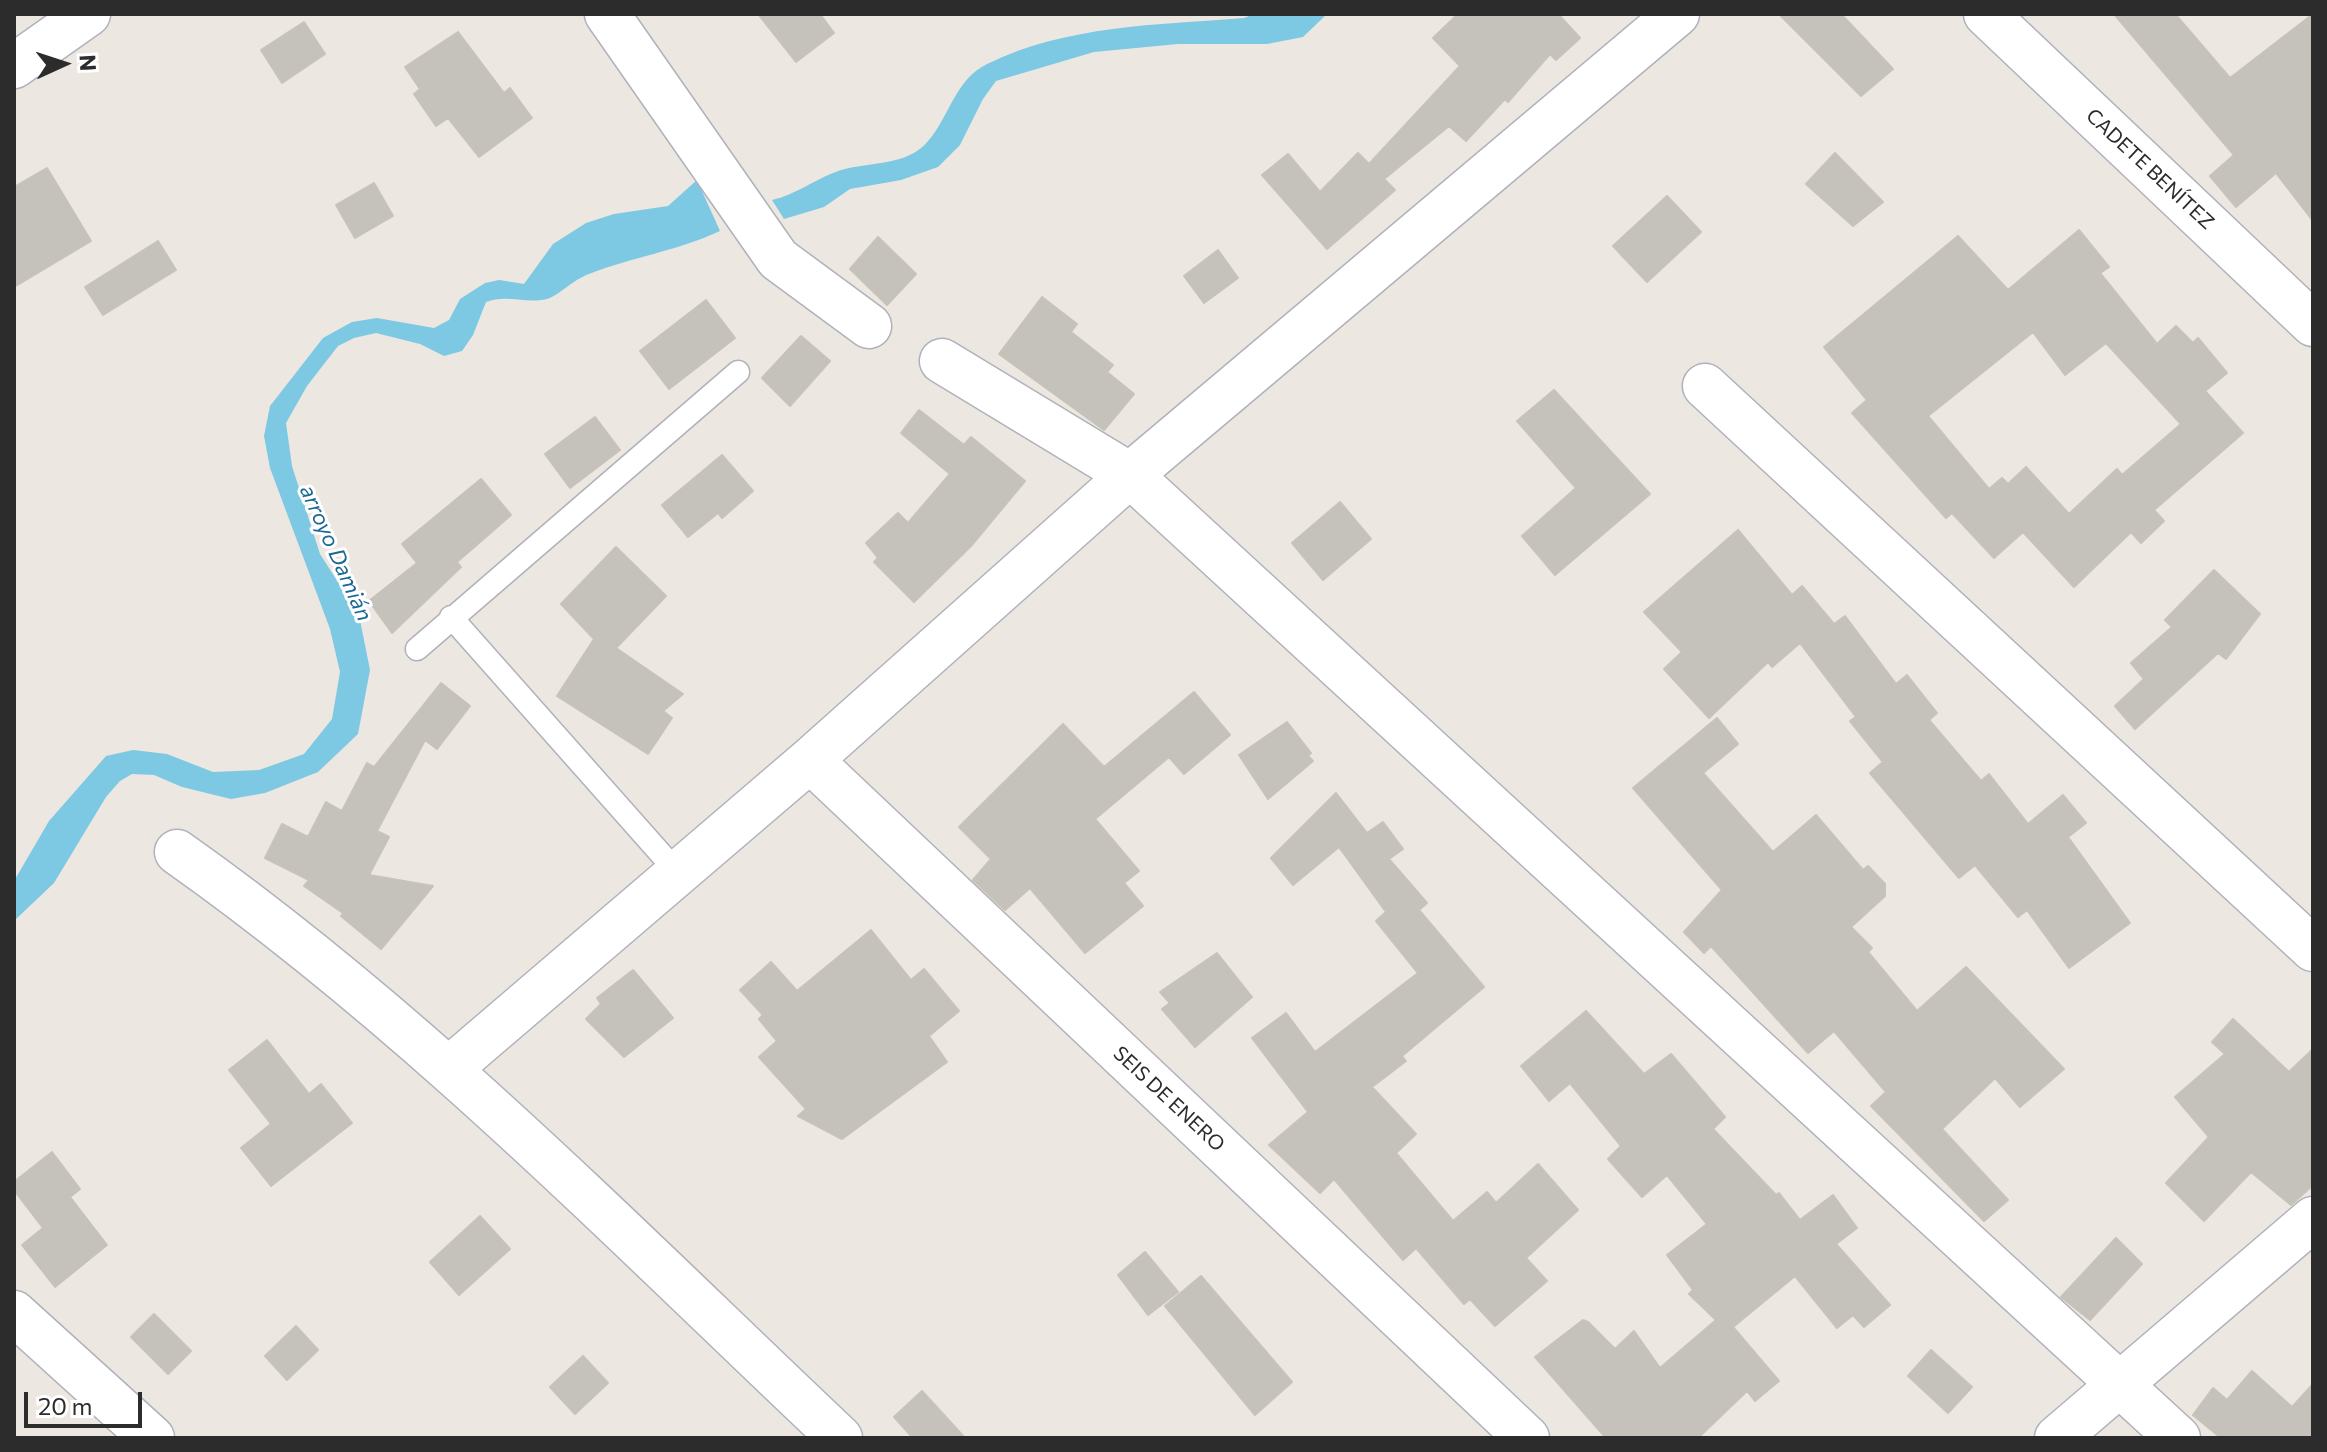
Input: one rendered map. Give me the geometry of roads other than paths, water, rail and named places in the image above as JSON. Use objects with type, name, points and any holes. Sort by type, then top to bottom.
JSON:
[{"type":"street","points":[[14,66],[88,14]]},
{"type":"street","points":[[607,14],[778,259],[869,326]]},
{"type":"street","points":[[449,1069],[810,760],[1130,475],[1677,14]]},
{"type":"street","name":"CADETE BENÍTEZ","points":[[1986,14],[2313,324]]},
{"type":"street","points":[[942,361],[1130,475],[2178,1438]]},
{"type":"street","points":[[1705,386],[2313,949]]},
{"type":"street","name":"SEIS DE ENERO","points":[[810,760],[1527,1438]]},
{"type":"street","points":[[177,852],[258,909],[449,1069],[840,1438]]},
{"type":"street","points":[[2057,1438],[2313,1219]]},
{"type":"street","points":[[14,1313],[152,1438]]},
{"type":"lane","points":[[417,649],[738,372]]},
{"type":"lane","points":[[451,617],[677,872]]},
{"type":"water","points":[[1254,14],[1327,14],[1303,37],[1267,44],[1178,44],[1094,52],[996,81],[983,99],[960,145],[938,167],[901,180],[850,189],[824,207],[784,219],[772,200],[845,169],[909,156],[929,140],[967,79],[987,64],[1017,51],[1049,41],[1113,29],[1244,18]]},
{"type":"water","points":[[697,180],[720,231],[589,274],[547,299],[486,302],[473,335],[462,351],[444,356],[420,344],[376,333],[338,346],[307,386],[286,423],[292,466],[320,554],[359,615],[370,670],[358,734],[318,772],[265,793],[231,799],[182,787],[154,775],[132,774],[120,781],[106,797],[54,883],[14,921],[14,881],[49,821],[106,756],[133,750],[167,754],[213,772],[259,770],[304,754],[332,719],[340,672],[330,629],[270,468],[264,436],[270,406],[323,338],[352,322],[377,318],[434,328],[449,320],[460,299],[485,283],[499,280],[524,284],[553,244],[586,223],[614,214],[668,206]]},
{"type":"water label","name":"arroyo Damián","points":[[336,553]]}]
